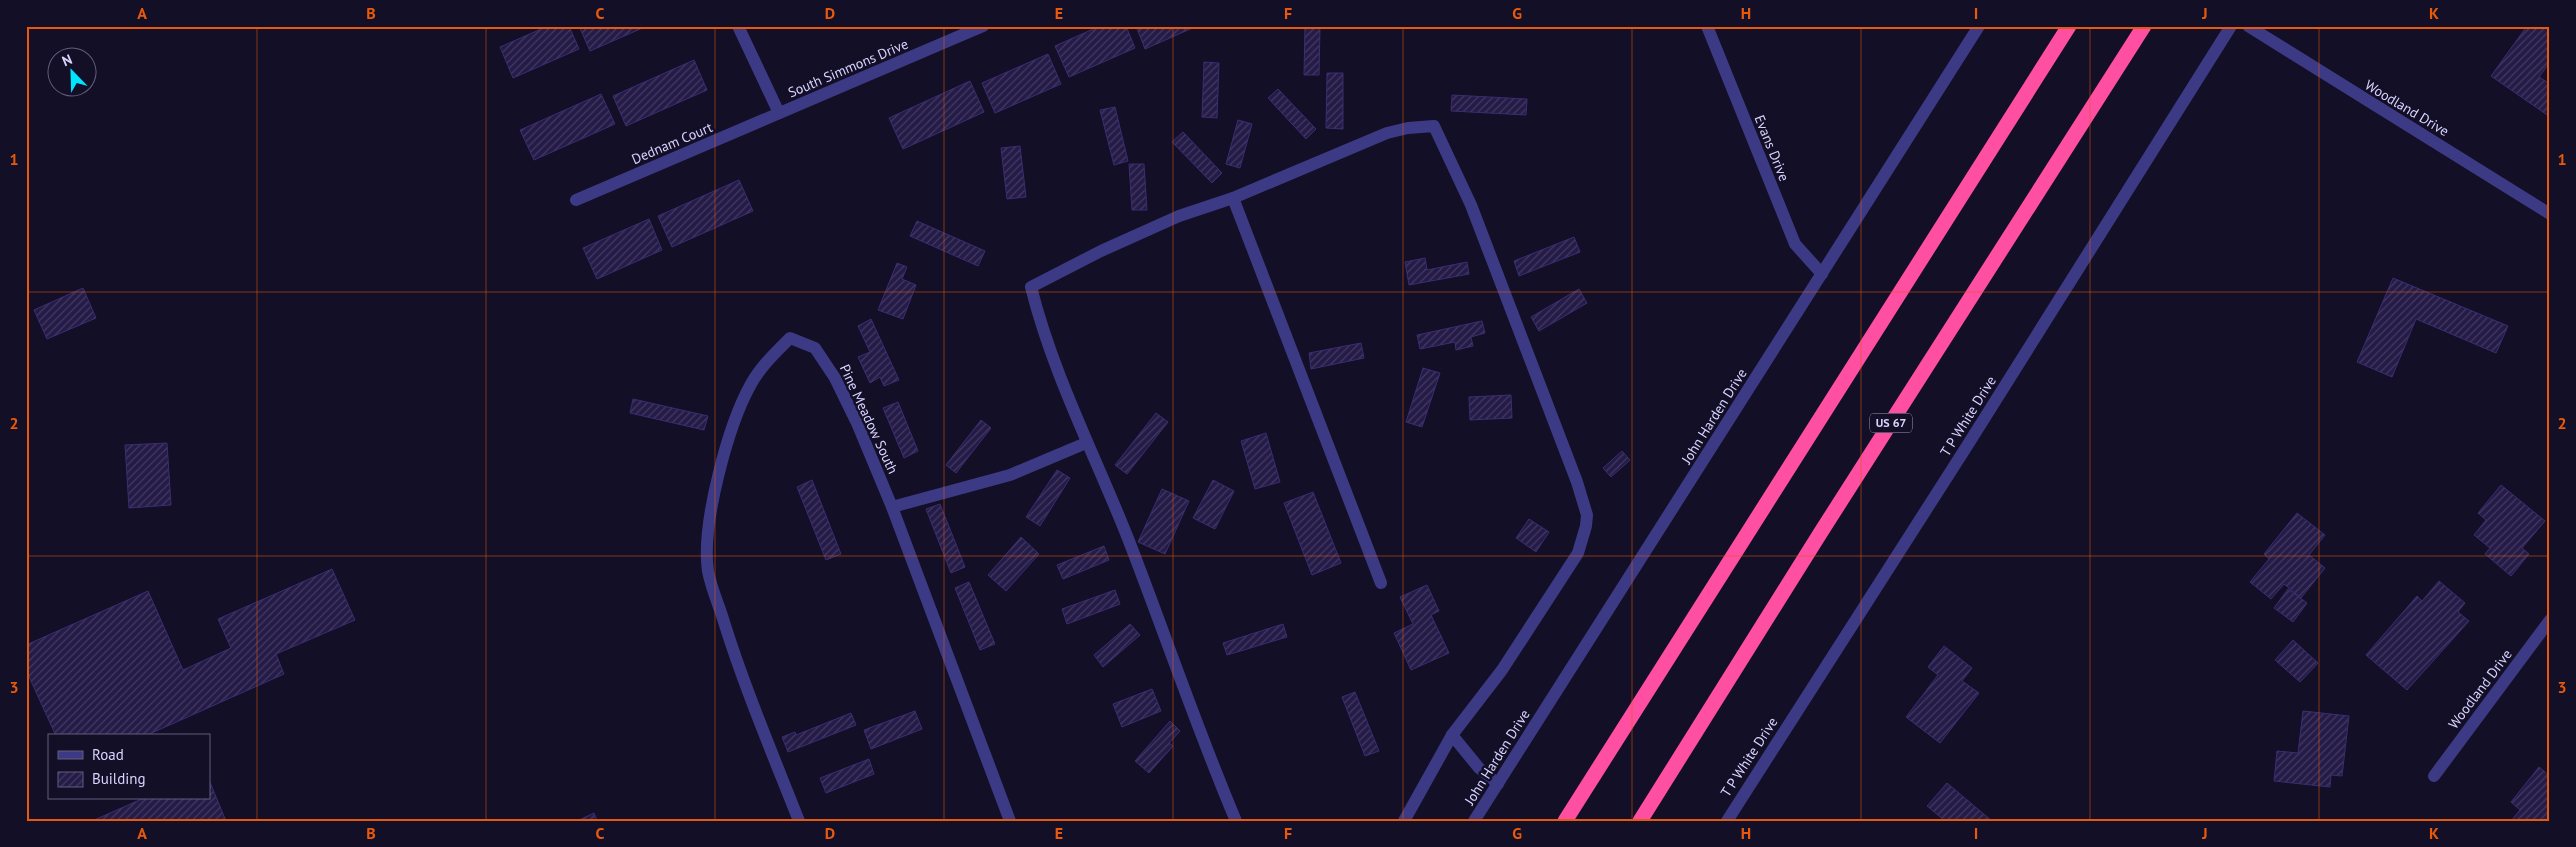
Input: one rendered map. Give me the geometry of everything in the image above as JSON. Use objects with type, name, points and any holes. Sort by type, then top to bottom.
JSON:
[{"type":"highway","points":[[1565,821],[2069,26]]},
{"type":"highway","name":"US 67","points":[[1640,821],[1821,532],[2144,26]]},
{"type":"street","points":[[738,26],[779,113]]},
{"type":"street","name":"South Simmons Drive","points":[[779,113],[983,26]]},
{"type":"street","name":"Evans Drive","points":[[1707,26],[1795,244],[1822,274]]},
{"type":"street","name":"John Harden Drive","points":[[1474,821],[1979,26]]},
{"type":"street","name":"T P White Drive","points":[[1727,821],[1967,446],[2231,26]]},
{"type":"street","name":"Woodland Drive","points":[[2248,26],[2550,214]]},
{"type":"street","name":"Dednam Court","points":[[576,200],[779,113]]},
{"type":"street","points":[[1236,821],[1129,541],[1086,443],[1038,314],[1031,287],[1102,251],[1180,216],[1233,198],[1387,133],[1408,128],[1434,126],[1471,205],[1577,482],[1587,514],[1586,526],[1578,553],[1502,670],[1452,735],[1404,821]]},
{"type":"street","points":[[1233,198],[1381,583]]},
{"type":"street","name":"Pine Meadow South","points":[[799,821],[731,646],[708,571],[707,539],[718,480],[732,429],[751,384],[771,357],[790,338],[815,348],[835,378],[892,507],[1010,821]]},
{"type":"street","points":[[892,507],[1010,475],[1086,443]]},
{"type":"street","name":"Woodland Drive","points":[[2434,776],[2550,620]]},
{"type":"street","points":[[1452,735],[1478,768],[1498,784]]},
{"type":"building","points":[[548,26],[569,26],[579,49],[513,78],[500,47]]},
{"type":"building","points":[[579,26],[647,26],[590,51]]},
{"type":"building","points":[[1100,26],[1126,26],[1135,48],[1069,77],[1055,46]]},
{"type":"building","points":[[1136,26],[1197,26],[1145,49]]},
{"type":"building","points":[[1305,26],[1320,26],[1319,75],[1304,75]]},
{"type":"building","points":[[2527,26],[2550,27],[2550,62],[2539,77],[2550,84],[2550,117],[2491,76]]},
{"type":"building","points":[[1048,54],[1061,84],[995,113],[982,83]]},
{"type":"building","points":[[694,60],[707,90],[626,126],[613,96]]},
{"type":"building","points":[[1204,62],[1219,63],[1217,118],[1202,117]]},
{"type":"building","points":[[1327,73],[1343,73],[1343,129],[1326,128]]},
{"type":"building","points":[[970,81],[984,112],[903,149],[889,118]]},
{"type":"building","points":[[1278,89],[1316,129],[1306,139],[1268,98]]},
{"type":"building","points":[[601,94],[615,124],[534,160],[520,130]]},
{"type":"building","points":[[1452,95],[1527,99],[1526,115],[1451,111]]},
{"type":"building","points":[[1115,107],[1128,161],[1114,165],[1100,110]]},
{"type":"building","points":[[1238,120],[1252,124],[1240,168],[1226,164]]},
{"type":"building","points":[[1183,132],[1222,173],[1212,183],[1172,142]]},
{"type":"building","points":[[1020,146],[1026,197],[1007,199],[1001,148]]},
{"type":"building","points":[[1129,164],[1144,164],[1147,210],[1132,210]]},
{"type":"building","points":[[739,180],[753,211],[672,247],[658,216]]},
{"type":"building","points":[[649,219],[662,250],[597,279],[583,248]]},
{"type":"building","points":[[917,221],[985,251],[978,266],[910,236]]},
{"type":"building","points":[[1574,237],[1580,252],[1519,276],[1514,261]]},
{"type":"building","points":[[1425,258],[1427,270],[1467,262],[1469,274],[1409,285],[1405,262]]},
{"type":"building","points":[[897,263],[907,267],[902,279],[916,285],[903,319],[878,310]]},
{"type":"building","points":[[2393,278],[2508,326],[2496,353],[2416,319],[2392,377],[2357,362]]},
{"type":"building","points":[[83,288],[96,318],[47,339],[34,310]]},
{"type":"building","points":[[1579,289],[1587,303],[1539,331],[1531,317]]},
{"type":"building","points":[[871,319],[899,380],[884,386],[880,377],[870,383],[858,357],[870,352],[858,326]]},
{"type":"building","points":[[1482,321],[1485,333],[1471,337],[1473,346],[1456,350],[1455,342],[1420,349],[1417,335]]},
{"type":"building","points":[[1361,343],[1364,358],[1311,369],[1309,353]]},
{"type":"building","points":[[1423,368],[1440,373],[1422,427],[1406,422]]},
{"type":"building","points":[[1511,395],[1512,418],[1470,420],[1469,397]]},
{"type":"building","points":[[633,399],[708,416],[704,430],[630,413]]},
{"type":"building","points":[[898,402],[918,451],[904,458],[883,408]]},
{"type":"building","points":[[1156,413],[1168,422],[1127,474],[1115,465]]},
{"type":"building","points":[[981,420],[991,428],[956,473],[946,465]]},
{"type":"building","points":[[1266,433],[1280,482],[1255,489],[1241,441]]},
{"type":"building","points":[[167,443],[171,505],[129,508],[125,445]]},
{"type":"building","points":[[1622,451],[1630,460],[1611,477],[1603,468]]},
{"type":"building","points":[[1057,470],[1070,478],[1040,526],[1026,517]]},
{"type":"building","points":[[812,480],[841,554],[826,560],[797,487]]},
{"type":"building","points":[[1213,480],[1234,491],[1215,529],[1193,518]]},
{"type":"building","points":[[2501,485],[2545,521],[2522,548],[2529,554],[2511,576],[2485,554],[2490,548],[2474,535],[2486,520],[2478,513]]},
{"type":"building","points":[[1162,489],[1189,501],[1165,554],[1138,542]]},
{"type":"building","points":[[1313,492],[1341,563],[1312,575],[1284,503]]},
{"type":"building","points":[[940,504],[965,567],[951,573],[926,509]]},
{"type":"building","points":[[2297,513],[2325,535],[2309,555],[2325,568],[2301,598],[2284,584],[2271,599],[2250,582],[2269,559],[2264,554]]},
{"type":"building","points":[[1529,519],[1549,532],[1536,552],[1516,538]]},
{"type":"building","points":[[1021,537],[1039,554],[1006,591],[988,575]]},
{"type":"building","points":[[1104,546],[1109,560],[1063,579],[1057,565]]},
{"type":"building","points":[[332,569],[355,620],[276,654],[284,674],[149,734],[55,734],[26,670],[26,645],[148,591],[183,670],[231,648],[218,619]]},
{"type":"building","points":[[2439,581],[2465,603],[2458,612],[2469,621],[2407,690],[2366,655],[2417,596],[2422,601]]},
{"type":"building","points":[[969,582],[995,644],[980,650],[955,588]]},
{"type":"building","points":[[1427,585],[1439,611],[1431,615],[1449,653],[1411,670],[1394,633],[1413,624],[1400,597]]},
{"type":"building","points":[[2288,589],[2307,603],[2293,622],[2274,608]]},
{"type":"building","points":[[1115,590],[1120,604],[1067,624],[1062,609]]},
{"type":"building","points":[[1130,624],[1140,635],[1103,667],[1094,655]]},
{"type":"building","points":[[1283,624],[1287,637],[1227,655],[1223,643]]},
{"type":"building","points":[[2293,640],[2318,663],[2300,682],[2275,660]]},
{"type":"building","points":[[1944,646],[1972,668],[1962,681],[1979,693],[1940,743],[1906,717],[1938,675],[1928,667]]},
{"type":"building","points":[[1152,689],[1161,711],[1122,727],[1113,704]]},
{"type":"building","points":[[1355,692],[1379,751],[1365,756],[1342,697]]},
{"type":"building","points":[[915,711],[922,729],[871,749],[864,730]]},
{"type":"building","points":[[2303,711],[2349,716],[2342,776],[2331,775],[2330,787],[2274,781],[2277,751],[2298,753]]},
{"type":"building","points":[[851,713],[856,725],[788,752],[782,737],[795,732],[796,735]]},
{"type":"building","points":[[1170,721],[1180,731],[1169,743],[1173,746],[1149,773],[1135,761]]},
{"type":"building","points":[[869,759],[874,774],[826,793],[820,778]]},
{"type":"building","points":[[2539,767],[2550,776],[2550,819],[2511,821],[2520,810],[2511,802]]},
{"type":"building","points":[[210,782],[226,821],[92,821],[139,800],[210,800]]},
{"type":"building","points":[[1947,783],[1992,821],[1945,821],[1927,806]]},
{"type":"building","points":[[594,813],[597,821],[577,821]]}]
